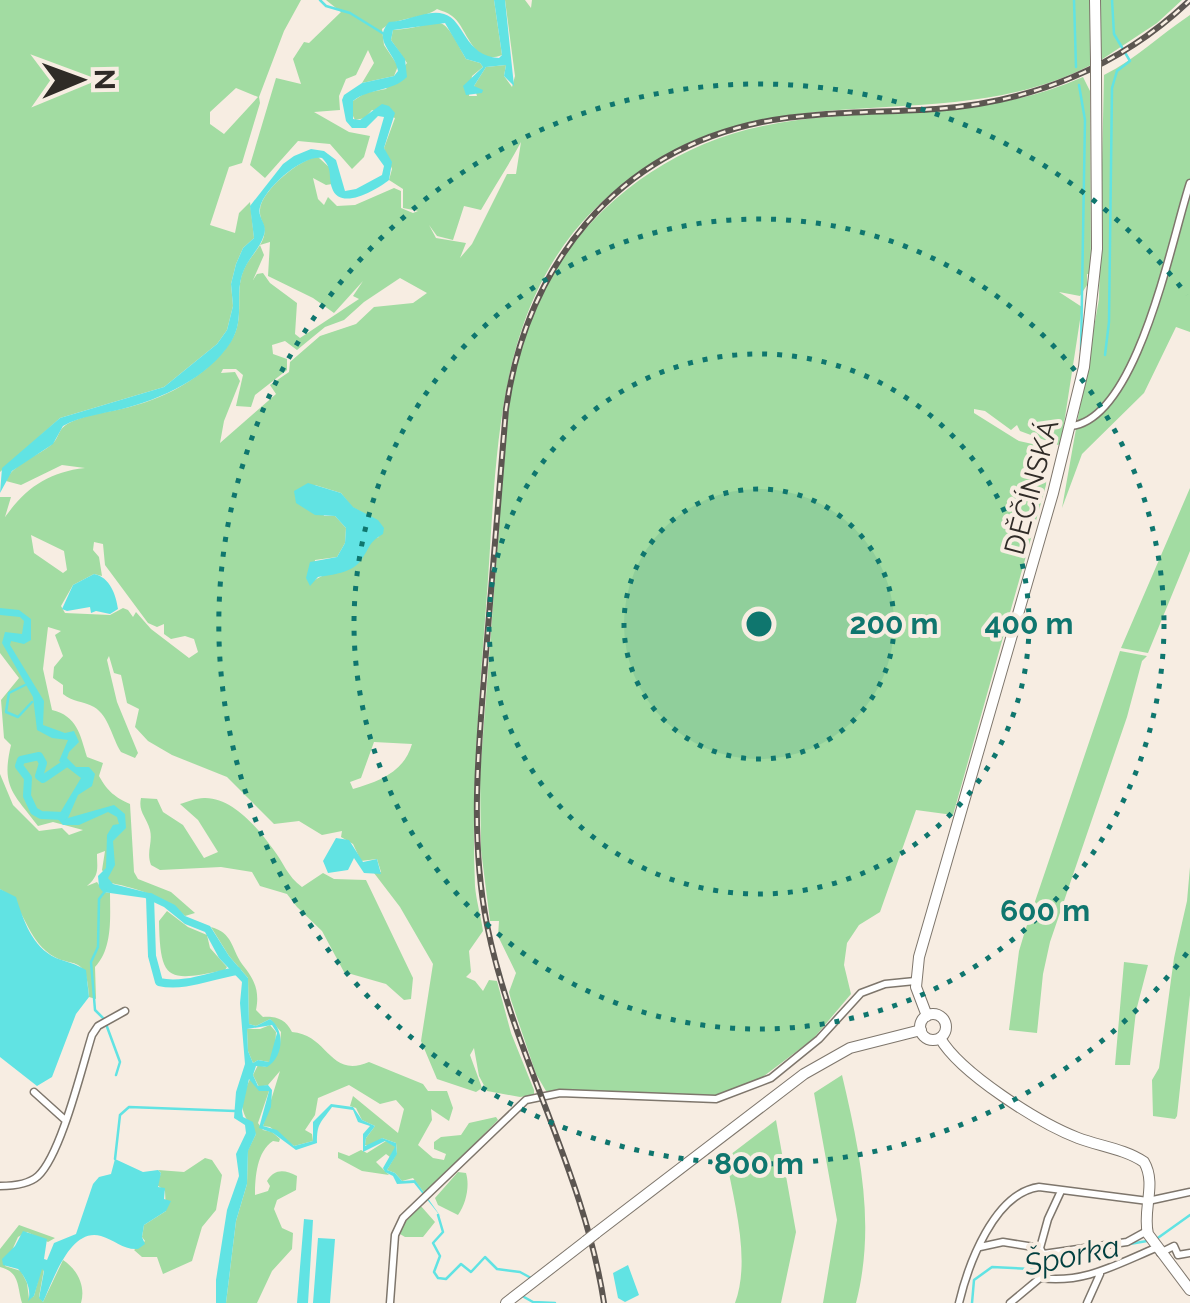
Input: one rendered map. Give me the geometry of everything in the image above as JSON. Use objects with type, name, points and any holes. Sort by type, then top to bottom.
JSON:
[{"type":"main road","name":"DĚČÍNSKÁ","points":[[927,1016],[918,998],[919,956],[1071,426],[1084,367],[1094,288],[1096,0]]},
{"type":"main road","points":[[938,1015],[944,1020],[946,1031],[940,1038],[927,1038],[921,1030],[927,1016],[938,1015]]},
{"type":"main road","points":[[506,1303],[804,1074],[863,1043],[921,1030]]},
{"type":"main road","points":[[940,1038],[956,1061],[1058,1129],[1140,1159],[1149,1172],[1153,1243],[1174,1260],[1190,1290]]},
{"type":"street","points":[[1071,426],[1084,425],[1100,410],[1138,350],[1157,307],[1190,183]]},
{"type":"street","points":[[390,1303],[395,1236],[402,1218],[526,1100],[560,1093],[716,1098],[770,1078],[819,1039],[861,993],[885,984],[916,981]]},
{"type":"street","points":[[0,1187],[29,1182],[39,1176],[57,1148],[92,1034],[98,1026],[125,1012]]},
{"type":"street","points":[[34,1092],[64,1119]]},
{"type":"street","points":[[959,1303],[979,1247],[994,1220],[1025,1191],[1039,1188],[1148,1201],[1190,1192]]},
{"type":"street","points":[[1040,1278],[1048,1219],[1061,1192]]},
{"type":"street","points":[[979,1247],[1003,1242],[1041,1257],[1127,1242],[1153,1243]]},
{"type":"street","points":[[1010,1303],[1040,1278],[1056,1280],[1101,1273],[1153,1243]]},
{"type":"street","points":[[1174,1260],[1190,1254]]},
{"type":"street","points":[[1087,1303],[1101,1273]]},
{"type":"green space","points":[[0,0],[301,0],[284,31],[259,97],[242,163],[229,167],[210,225],[235,233],[239,213],[250,202],[254,238],[243,248],[236,264],[227,330],[217,344],[164,387],[60,418],[0,472]],"holes":[[[236,88],[258,97],[224,134],[210,124],[210,112]]]},
{"type":"green space","points":[[326,0],[494,0],[502,55],[492,57],[477,51],[457,21],[437,9],[388,25],[382,29],[384,45],[398,66],[394,76],[362,83],[374,63],[368,50],[356,75],[346,79],[339,96],[340,110],[314,112],[349,132],[370,136],[364,157],[352,169],[330,144],[298,141],[265,178],[250,165],[276,78],[301,84],[293,59],[304,42],[309,43],[341,12]]},
{"type":"green space","points":[[505,0],[525,0],[531,8],[532,0],[1091,0],[1091,65],[1047,83],[1001,95],[814,112],[711,134],[641,171],[591,212],[554,259],[529,311],[511,366],[501,424],[475,781],[475,886],[483,931],[469,951],[471,972],[466,977],[483,991],[489,980],[497,981],[511,1033],[534,1090],[534,1095],[520,1097],[487,1091],[479,1076],[474,1048],[470,1055],[482,1088],[476,1092],[437,1079],[421,1041],[433,964],[400,907],[374,873],[381,872],[377,859],[361,861],[353,844],[341,837],[342,831],[322,835],[299,821],[274,824],[227,777],[148,741],[135,727],[139,709],[127,703],[121,675],[114,673],[109,656],[117,702],[138,753],[135,758],[121,752],[99,711],[66,697],[63,685],[53,678],[54,667],[63,656],[55,635],[61,631],[48,627],[43,669],[52,710],[72,721],[87,757],[103,763],[99,776],[116,796],[130,804],[134,872],[138,879],[171,892],[195,913],[185,916],[151,895],[111,883],[102,870],[105,851],[97,854],[96,875],[87,886],[97,882],[104,892],[110,893],[110,912],[108,942],[95,967],[96,999],[89,997],[81,967],[46,951],[14,902],[0,889],[0,774],[13,805],[39,831],[62,828],[69,835],[83,830],[53,822],[38,826],[11,789],[7,771],[11,745],[4,738],[1,700],[19,678],[0,653],[0,497],[11,497],[5,517],[39,483],[85,468],[62,465],[21,485],[6,481],[8,476],[51,445],[69,423],[167,394],[195,378],[219,356],[237,328],[243,271],[263,239],[262,203],[282,177],[301,163],[318,157],[330,168],[332,184],[313,178],[318,199],[324,205],[328,197],[337,206],[355,205],[394,188],[401,191],[401,208],[418,211],[403,208],[403,189],[389,180],[392,169],[384,148],[395,118],[372,110],[365,118],[355,120],[351,112],[353,101],[365,93],[386,89],[407,63],[391,40],[393,30],[431,23],[444,25],[466,59],[483,67],[472,76],[469,96],[477,96],[474,86],[486,67],[506,65],[504,76],[512,87],[515,76]],"holes":[[[521,142],[516,174],[507,174],[472,244],[460,258],[466,243],[436,238],[429,225],[437,236],[453,240],[464,206],[481,210]],[[270,242],[268,276],[334,313],[363,281],[353,296],[359,299],[300,338],[295,334],[297,303],[263,273],[253,280],[264,255],[260,245]],[[400,278],[427,293],[413,303],[374,307],[356,324],[320,336],[290,362],[289,372],[270,385],[276,394],[220,443],[240,381],[235,372],[221,373],[223,369],[236,369],[243,375],[236,406],[251,407],[255,395],[287,370],[287,359],[273,354],[272,345],[285,341],[297,350],[325,327],[344,320]],[[315,485],[341,493],[352,507],[373,518],[379,537],[370,540],[352,564],[313,581],[315,560],[337,557],[345,543],[346,528],[335,516],[324,516]],[[31,535],[64,551],[67,570],[63,573],[34,553]],[[94,542],[103,544],[105,565],[148,623],[157,627],[164,624],[164,634],[171,639],[194,639],[198,652],[189,658],[151,629],[136,612],[133,617],[123,608],[110,615],[65,613],[61,606],[73,585],[94,574],[102,576],[99,557],[93,550]],[[374,742],[412,744],[403,762],[390,774],[353,789],[350,782],[361,778]]]},
{"type":"green space","points":[[1101,0],[1182,0],[1157,23],[1101,60]]},
{"type":"green space","points":[[1190,15],[1190,332],[1176,327],[1144,393],[1082,454],[1062,508],[1099,299],[1104,75]]},
{"type":"green space","points":[[1083,77],[1090,91],[1091,274],[1087,274],[1087,285],[1080,296],[1059,292],[1082,307],[1061,443],[1020,431],[1017,425],[1011,430],[985,411],[974,409],[974,413],[1019,441],[1037,445],[1047,463],[1046,485],[953,815],[916,810],[880,912],[859,925],[847,943],[844,965],[851,994],[813,1039],[752,1085],[714,1096],[546,1091],[536,1074],[511,1000],[509,992],[516,973],[498,936],[499,921],[490,921],[481,850],[480,775],[508,412],[517,361],[540,298],[560,262],[615,200],[684,153],[723,137],[804,119],[1002,102]]},
{"type":"green space","points":[[1190,488],[1190,551],[1148,653],[1121,648]]},
{"type":"green space","points":[[1120,651],[1147,656],[1142,661],[1127,717],[1050,942],[1037,1033],[1009,1030],[1019,951]]},
{"type":"green space","points":[[141,798],[157,799],[163,812],[183,825],[204,858],[218,852],[198,820],[180,804],[204,798],[224,803],[243,815],[302,887],[323,873],[334,879],[366,880],[413,978],[411,999],[404,1000],[386,984],[344,972],[322,931],[287,894],[260,886],[252,872],[221,867],[160,870],[151,865],[150,830],[141,811]]},
{"type":"green space","points":[[1190,867],[1190,995],[1175,1119],[1153,1116],[1152,1080],[1159,1068]]},
{"type":"green space","points":[[167,911],[207,935],[210,948],[227,967],[225,970],[191,976],[171,973],[165,966],[160,941],[159,921]]},
{"type":"green space","points":[[211,927],[228,937],[250,975],[256,991],[256,1010],[263,1017],[273,1017],[287,1024],[292,1032],[314,1040],[345,1065],[369,1062],[423,1084],[428,1091],[447,1091],[453,1108],[449,1121],[431,1109],[432,1120],[418,1145],[433,1158],[444,1160],[446,1154],[434,1149],[434,1142],[441,1137],[461,1135],[469,1123],[496,1117],[498,1120],[425,1194],[413,1178],[402,1181],[387,1170],[397,1153],[396,1143],[382,1138],[365,1145],[375,1126],[362,1120],[356,1108],[350,1106],[353,1096],[398,1133],[404,1109],[396,1100],[380,1104],[349,1085],[318,1098],[315,1115],[305,1130],[312,1134],[313,1141],[294,1146],[263,1126],[280,1071],[268,1085],[259,1087],[253,1075],[258,1065],[266,1067],[280,1044],[281,1032],[270,1019],[256,1026],[249,1024],[248,978]]},
{"type":"green space","points":[[1124,962],[1148,965],[1136,1011],[1130,1065],[1115,1065]]},
{"type":"green space","points":[[270,1025],[276,1032],[275,1050],[269,1062],[253,1063],[247,1029]]},
{"type":"green space","points":[[842,1075],[860,1160],[865,1245],[856,1303],[823,1303],[837,1220],[814,1093]]},
{"type":"green space","points":[[250,1079],[259,1090],[269,1091],[258,1123],[280,1139],[268,1145],[260,1158],[255,1195],[268,1191],[267,1181],[277,1172],[297,1176],[296,1190],[277,1200],[274,1209],[282,1228],[293,1233],[292,1249],[272,1271],[257,1303],[226,1303],[236,1221],[247,1184],[248,1150],[256,1134],[242,1108]]},
{"type":"green space","points":[[776,1120],[796,1232],[781,1303],[735,1303],[740,1286],[741,1250],[726,1158]]},
{"type":"green space","points":[[386,1141],[396,1147],[390,1157],[386,1154],[376,1162],[389,1175],[362,1171],[338,1158],[338,1152],[349,1156],[361,1150],[367,1153]]},
{"type":"green space","points":[[205,1158],[212,1160],[222,1175],[216,1210],[202,1227],[192,1261],[163,1274],[157,1257],[142,1257],[134,1250],[145,1241],[144,1225],[166,1211],[165,1191],[157,1185],[161,1173],[158,1170],[184,1172]]},
{"type":"green space","points":[[458,1172],[466,1173],[468,1184],[458,1215],[438,1205],[435,1198]]},
{"type":"green space","points":[[420,1205],[435,1222],[423,1237],[405,1237],[400,1228]]},
{"type":"green space","points":[[19,1225],[55,1238],[48,1242],[27,1232],[18,1237],[5,1266],[21,1271],[29,1299],[34,1296],[44,1269],[39,1297],[43,1302],[63,1260],[79,1278],[81,1303],[22,1303],[14,1276],[0,1267],[0,1249]]},
{"type":"water","points":[[494,0],[505,0],[514,86],[504,76],[506,65],[486,67],[474,86],[482,93],[466,95],[463,86],[483,67],[466,59],[445,23],[393,30],[391,40],[405,59],[407,77],[353,101],[353,119],[360,120],[382,104],[395,113],[384,148],[392,162],[389,180],[359,196],[343,198],[332,188],[329,169],[322,158],[314,158],[285,174],[260,207],[264,235],[242,275],[238,325],[221,355],[197,376],[168,393],[63,426],[53,444],[12,471],[0,493],[2,468],[60,418],[164,387],[217,344],[227,330],[233,306],[231,284],[236,264],[243,248],[254,238],[250,206],[283,164],[311,149],[324,151],[336,160],[345,191],[382,175],[384,166],[374,152],[384,117],[378,116],[366,128],[352,128],[346,121],[342,100],[362,83],[394,76],[398,71],[384,41],[384,29],[389,22],[444,14],[457,23],[479,51],[499,58],[502,55]]},
{"type":"water","points":[[308,483],[341,493],[353,507],[378,520],[384,528],[358,564],[318,577],[310,586],[306,578],[310,562],[337,557],[345,543],[346,528],[335,516],[315,515],[296,503],[294,491]]},
{"type":"water","points":[[94,574],[108,583],[118,609],[110,614],[91,613],[90,607],[62,609],[73,585]]},
{"type":"water","points":[[0,608],[19,610],[31,619],[31,640],[24,644],[11,641],[10,645],[44,701],[43,725],[65,733],[74,731],[79,742],[67,758],[76,767],[89,767],[95,774],[92,786],[78,795],[68,818],[114,805],[125,814],[126,828],[113,841],[115,865],[108,878],[113,884],[153,894],[175,905],[185,916],[210,926],[248,978],[249,1024],[256,1026],[270,1019],[279,1030],[276,1057],[267,1067],[256,1066],[253,1075],[258,1086],[268,1085],[272,1090],[271,1107],[263,1126],[277,1130],[294,1146],[313,1141],[313,1122],[331,1104],[353,1107],[362,1120],[375,1126],[365,1146],[382,1138],[396,1143],[397,1154],[387,1170],[402,1181],[415,1180],[441,1217],[414,1183],[397,1184],[385,1172],[383,1168],[395,1147],[385,1141],[363,1152],[363,1134],[370,1126],[358,1122],[353,1110],[332,1107],[320,1124],[317,1143],[296,1150],[259,1128],[269,1091],[259,1091],[249,1079],[242,1111],[243,1117],[253,1122],[256,1134],[248,1151],[247,1184],[236,1221],[226,1303],[216,1303],[227,1210],[239,1176],[236,1154],[246,1133],[245,1125],[234,1118],[236,1092],[245,1064],[242,982],[219,958],[205,932],[145,898],[103,892],[99,887],[98,876],[106,868],[107,835],[113,825],[119,824],[117,817],[108,812],[79,825],[63,825],[57,818],[81,778],[59,761],[68,740],[52,738],[37,730],[33,697],[2,643],[5,632],[22,634],[24,621],[0,615]],"holes":[[[272,1025],[277,1033],[269,1062],[253,1063],[247,1029]]]},
{"type":"water","points":[[336,838],[349,840],[363,862],[377,859],[381,874],[364,873],[354,858],[348,870],[328,873],[323,861]]},
{"type":"water","points":[[0,889],[16,897],[25,923],[41,947],[86,970],[89,997],[76,1014],[52,1077],[37,1086],[0,1057]]},
{"type":"water","points":[[115,1159],[143,1172],[161,1173],[158,1187],[165,1188],[164,1199],[171,1201],[166,1211],[144,1225],[145,1244],[138,1249],[101,1236],[90,1235],[80,1240],[64,1258],[43,1302],[39,1298],[42,1269],[34,1296],[28,1301],[24,1276],[18,1269],[3,1265],[2,1259],[23,1231],[47,1239],[47,1260],[54,1243],[76,1234],[93,1184],[99,1177],[111,1174]]},
{"type":"water","points":[[304,1219],[313,1220],[308,1303],[297,1303]]},
{"type":"water","points":[[318,1238],[335,1239],[330,1303],[313,1303]]},
{"type":"water","points":[[628,1265],[639,1295],[625,1302],[618,1298],[613,1273]]},
{"type":"waterway","points":[[320,0],[384,34]]},
{"type":"waterway","points":[[1074,0],[1076,67]]},
{"type":"waterway","points":[[1105,355],[1109,322],[1112,88],[1117,71],[1130,61],[1114,34],[1112,0]]},
{"type":"waterway","points":[[1079,85],[1085,120],[1081,351]]},
{"type":"waterway","points":[[25,685],[9,693],[6,712],[18,717],[32,702]]},
{"type":"waterway","points":[[63,816],[34,811],[27,796],[28,778],[19,766],[21,760],[39,756],[43,763],[39,776],[43,779],[65,764]]},
{"type":"waterway","points":[[104,1019],[95,1010],[91,962],[98,947],[99,899],[106,890]]},
{"type":"waterway","points":[[150,897],[152,956],[159,982],[188,982],[237,971]]},
{"type":"waterway","points":[[106,1024],[120,1062],[116,1075]]},
{"type":"waterway","points":[[115,1159],[120,1115],[129,1107],[235,1111]]},
{"type":"waterway","name":"Šporka","points":[[438,1215],[443,1232],[433,1243],[440,1256],[434,1272],[438,1278],[446,1279],[461,1264],[471,1272],[485,1257],[497,1269],[531,1278]]},
{"type":"waterway","name":"Šporka","points":[[1155,1240],[1190,1215]]},
{"type":"waterway","name":"Šporka","points":[[972,1303],[974,1280],[992,1267],[1032,1269],[1054,1257],[1147,1241]]},
{"type":"waterway","name":"Šporka","points":[[524,1297],[533,1302],[555,1303]]},
{"type":"railway","points":[[604,1303],[581,1207],[499,973],[487,925],[478,857],[478,754],[506,409],[517,357],[534,308],[557,263],[587,223],[622,188],[663,159],[710,137],[762,122],[972,105],[1040,89],[1104,62],[1163,24],[1190,0]]}]
